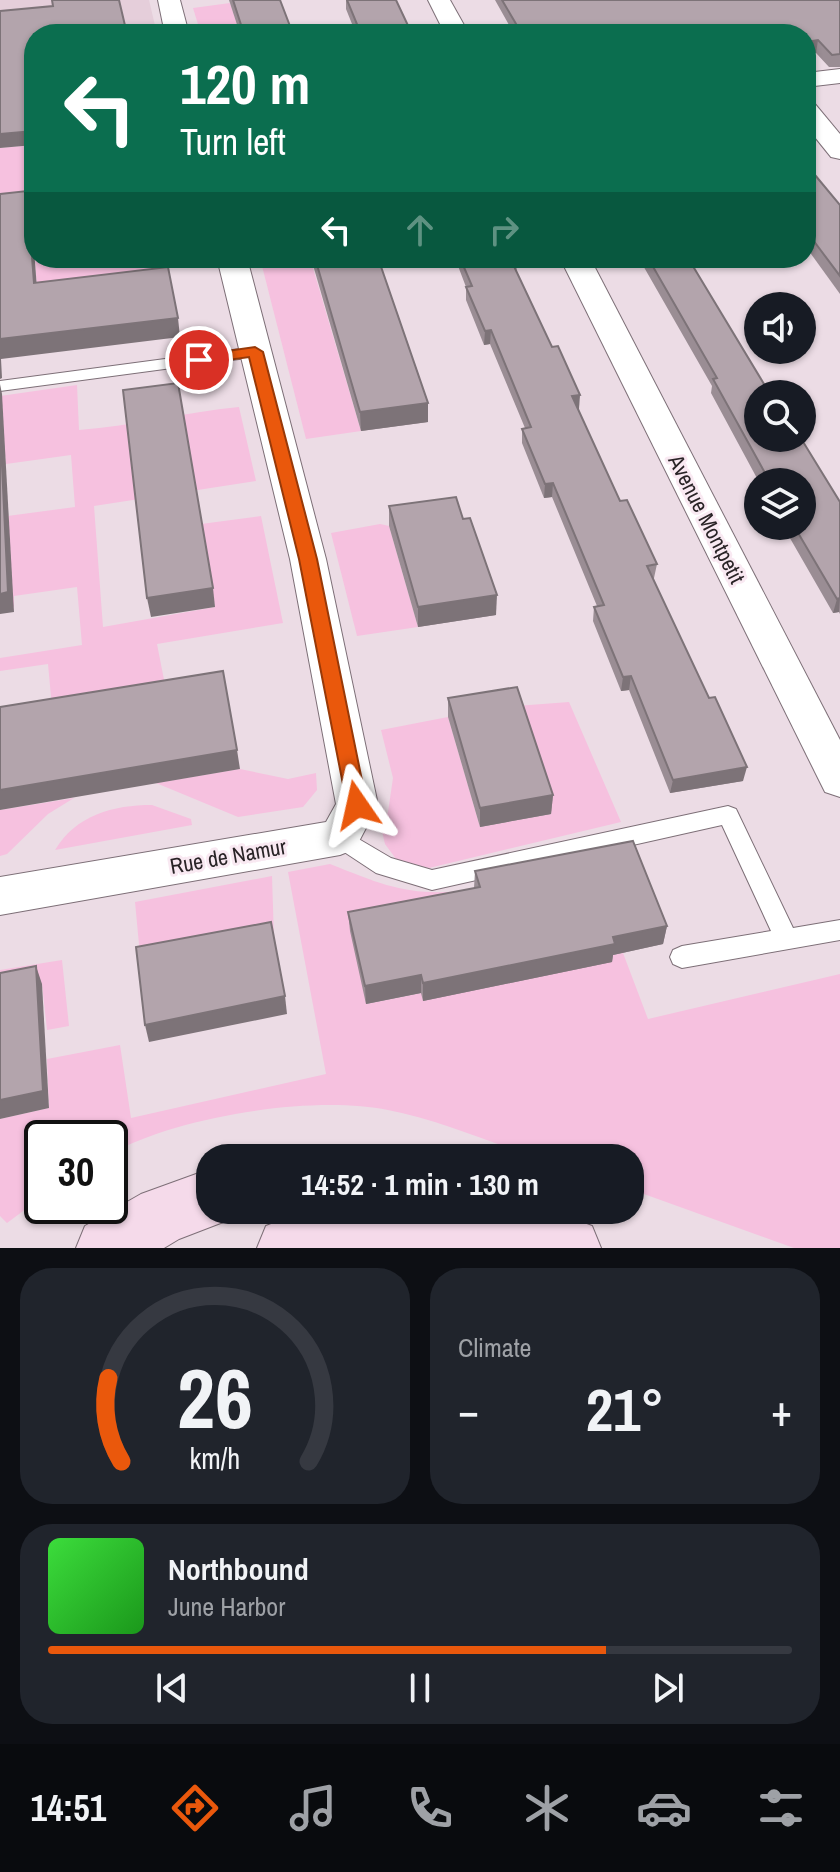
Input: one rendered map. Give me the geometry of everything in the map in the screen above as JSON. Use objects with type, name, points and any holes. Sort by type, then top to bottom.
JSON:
[{"type":"street","points":[[169,0],[175,24]]},
{"type":"street","points":[[439,0],[452,24]]},
{"type":"street","points":[[816,79],[840,76]]},
{"type":"street","points":[[816,121],[840,151]]},
{"type":"street","points":[[234,268],[308,559],[357,805],[340,837]]},
{"type":"street","name":"Avenue Montpetit","points":[[580,268],[840,780]]},
{"type":"street","name":"Rue de Namur","points":[[0,896],[340,837]]},
{"type":"street","points":[[107,1248],[162,1215],[196,1203]]},
{"type":"street","points":[[288,1248],[311,1239],[374,1234],[421,1224]]},
{"type":"street","points":[[503,1224],[570,1248]]},
{"type":"lane","points":[[0,386],[255,352]]},
{"type":"lane","points":[[340,837],[384,866],[432,880],[728,815],[786,939]]},
{"type":"lane","points":[[682,957],[840,930]]},
{"type":"shaded area","points":[[0,0],[149,0],[155,24],[24,24],[24,50],[0,90]]},
{"type":"shaded area","points":[[230,3],[237,24],[198,24],[193,8]]},
{"type":"shaded area","points":[[24,146],[24,210],[0,213],[0,148]]},
{"type":"shaded area","points":[[36,268],[167,268],[171,286],[38,302]]},
{"type":"shaded area","points":[[263,268],[313,268],[361,431],[306,439]]},
{"type":"shaded area","points":[[77,385],[79,430],[239,407],[256,481],[94,506],[103,627],[215,607],[201,524],[261,516],[283,623],[157,644],[168,700],[53,718],[48,664],[0,671],[0,658],[82,645],[77,587],[14,596],[14,612],[0,517],[75,507],[71,455],[6,464],[0,396]]},
{"type":"shaded area","points":[[380,524],[389,526],[418,627],[357,636],[331,533]]},
{"type":"shaded area","points":[[569,702],[621,822],[429,868],[396,859],[385,844],[381,827],[388,812],[393,778],[381,730],[448,717],[480,827],[551,814],[516,706]]},
{"type":"shaded area","points":[[240,769],[288,779],[316,773],[317,790],[303,807],[238,817],[156,783]]},
{"type":"shaded area","points":[[74,798],[48,814],[7,854],[0,856],[0,810]]},
{"type":"shaded area","points":[[152,805],[191,819],[192,825],[55,850],[74,828],[97,814],[123,807]]},
{"type":"shaded area","points":[[330,864],[368,879],[416,891],[474,890],[366,1004],[623,953],[648,1019],[840,974],[840,1248],[794,1248],[644,1194],[644,1144],[498,1144],[427,1120],[357,1106],[285,1107],[246,1112],[171,1129],[128,1146],[128,1120],[24,1120],[24,1210],[7,1223],[0,1216],[0,1119],[49,1108],[47,1059],[120,1045],[131,1118],[326,1074],[288,872]]},
{"type":"shaded area","points":[[272,876],[274,940],[141,966],[135,902]]},
{"type":"shaded area","points":[[62,960],[69,1026],[47,1030],[42,984],[0,992],[0,970]]},
{"type":"building","points":[[52,0],[119,0],[125,24],[24,24],[24,132],[0,134],[0,11],[53,6]]},
{"type":"building","points":[[233,0],[280,0],[289,24],[241,24]]},
{"type":"building","points":[[347,0],[396,0],[407,24],[357,24]]},
{"type":"building","points":[[502,0],[840,0],[840,54],[832,55],[816,40],[816,24],[516,24]]},
{"type":"building","points":[[816,176],[840,205],[840,276],[816,244]]},
{"type":"building","points":[[24,191],[24,268],[33,268],[34,283],[168,268],[178,318],[0,339],[0,194]]},
{"type":"building","points":[[318,268],[381,268],[428,403],[360,412]]},
{"type":"building","points":[[464,268],[515,268],[552,347],[558,346],[580,395],[572,396],[620,501],[627,500],[657,564],[647,566],[709,698],[715,697],[747,767],[673,780],[631,676],[623,677],[594,607],[604,605],[553,483],[545,484],[522,429],[531,427],[491,330],[485,331],[466,287],[472,286]]},
{"type":"building","points":[[654,268],[694,268],[744,351],[744,364],[752,364],[762,380],[744,380],[744,435],[713,379],[717,378]]},
{"type":"building","points":[[178,383],[213,588],[147,598],[123,390]]},
{"type":"building","points":[[0,423],[8,592],[0,594]]},
{"type":"building","points":[[753,452],[809,452],[840,502],[840,598],[837,599],[802,540],[816,540],[816,468],[762,468]]},
{"type":"building","points":[[456,497],[463,519],[470,518],[497,595],[418,607],[389,506]]},
{"type":"building","points":[[223,671],[237,750],[0,790],[0,707]]},
{"type":"building","points":[[517,687],[553,795],[480,808],[448,698]]},
{"type":"building","points":[[633,841],[667,926],[613,937],[615,944],[423,983],[421,975],[365,986],[348,912],[480,887],[475,871]]},
{"type":"building","points":[[271,922],[285,996],[145,1025],[136,947]]},
{"type":"building","points":[[36,966],[43,1091],[0,1100],[0,973]]},
{"type":"route","points":[[199,360],[255,352],[308,559],[357,805]]}]
